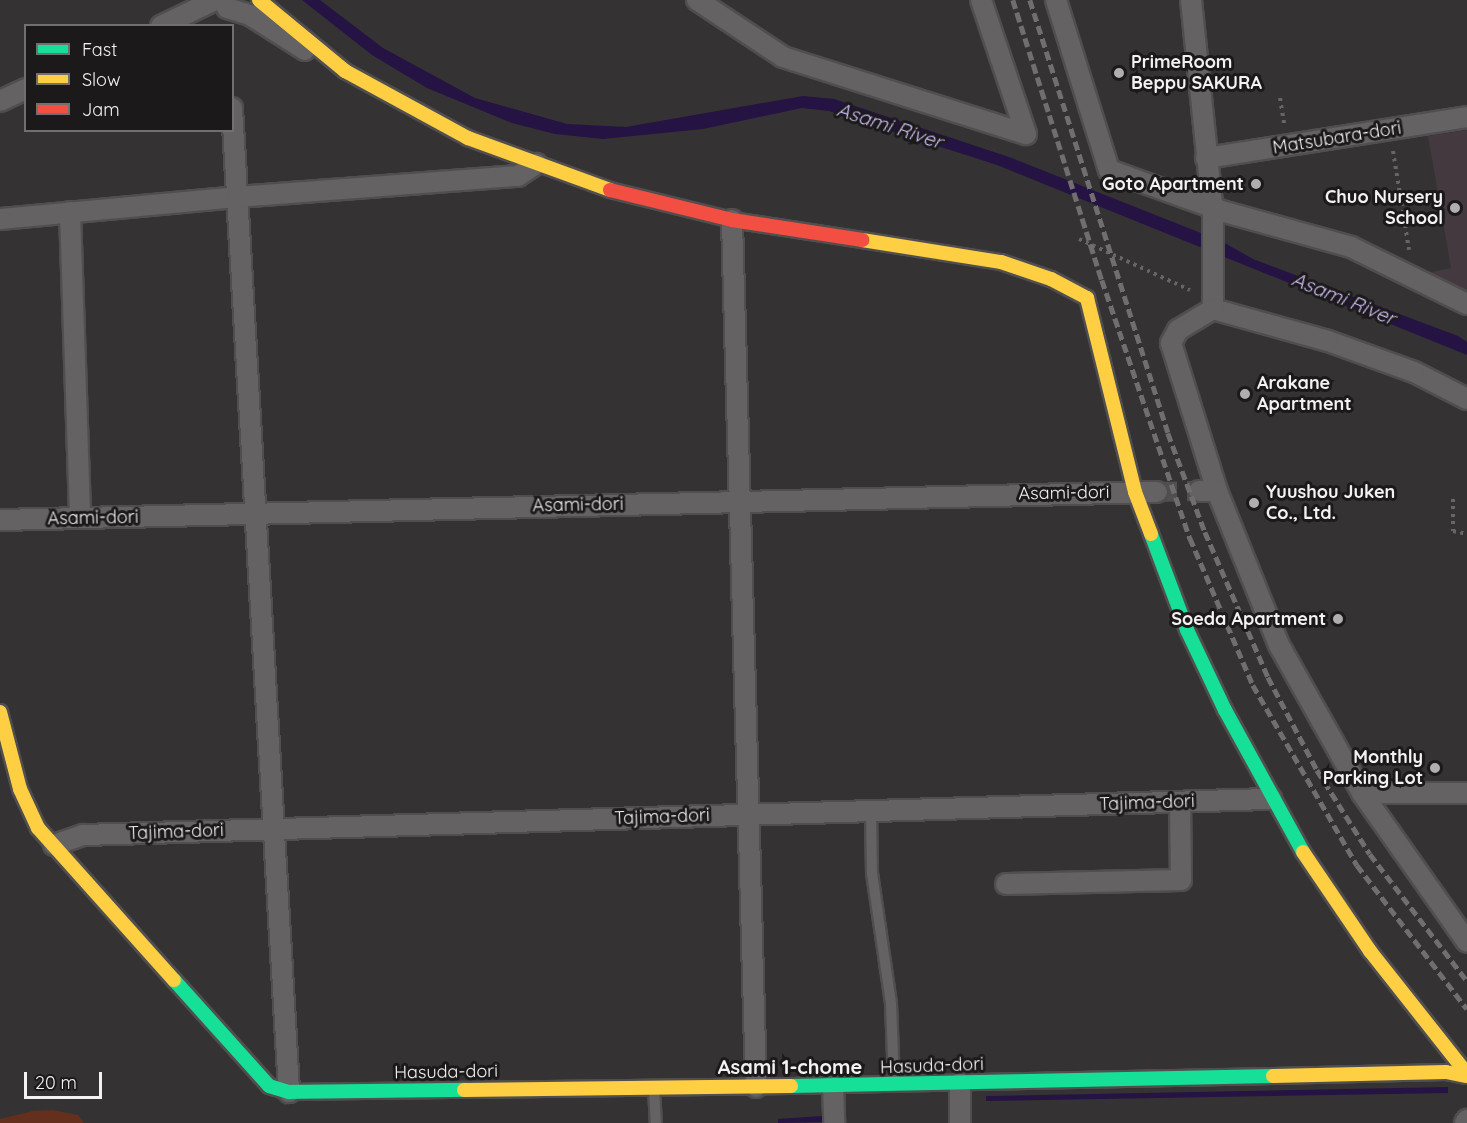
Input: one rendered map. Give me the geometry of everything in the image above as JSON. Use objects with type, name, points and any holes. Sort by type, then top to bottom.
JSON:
[{"type":"street","points":[[259,0],[345,71]]},
{"type":"street","points":[[697,0],[783,57],[1026,134],[981,0]]},
{"type":"street","points":[[1056,0],[1109,170],[1212,211],[1351,247],[1467,304]]},
{"type":"street","points":[[1191,0],[1212,211],[1213,302]]},
{"type":"street","points":[[168,24],[222,8],[250,15],[345,71],[468,138],[608,189],[732,220],[1000,262],[1050,279],[1087,298],[1135,492],[1187,630],[1271,799],[1370,951],[1467,1075]]},
{"type":"street","points":[[0,101],[24,90]]},
{"type":"street","name":"Matsubara-dori","points":[[1206,158],[1467,117]]},
{"type":"street","points":[[0,712],[20,789],[38,828],[269,1086],[289,1092],[233,132]]},
{"type":"street","points":[[0,219],[237,197],[518,176],[536,164]]},
{"type":"street","points":[[70,212],[80,518]]},
{"type":"street","points":[[732,220],[756,1087]]},
{"type":"street","points":[[1213,302],[1414,372],[1467,399]]},
{"type":"street","points":[[1213,302],[1178,330],[1171,343],[1208,491],[1279,645],[1362,793],[1467,942]]},
{"type":"street","name":"Asami-dori","points":[[0,520],[1157,492]]},
{"type":"street","points":[[1362,793],[1467,793]]},
{"type":"street","name":"Tajima-dori","points":[[54,845],[83,835],[1271,799]]},
{"type":"street","points":[[1006,884],[1181,880],[1180,802]]},
{"type":"street","name":"Hasuda-dori","points":[[289,1092],[894,1085],[1446,1072],[1467,1075]]},
{"type":"street","points":[[960,1083],[960,1123]]},
{"type":"street","points":[[833,1086],[834,1123]]},
{"type":"lane","points":[[871,811],[872,873],[891,1004],[894,1085]]},
{"type":"lane","points":[[654,1088],[656,1123]]},
{"type":"path","points":[[1389,129],[1410,257]]},
{"type":"path","points":[[1079,239],[1213,302]]},
{"type":"path","points":[[1453,500],[1454,531],[1467,534]]},
{"type":"shaded area","name":"Chuo Nursery School","points":[[1467,130],[1467,299],[1422,274],[1451,268],[1428,136]]},
{"type":"shaded area","points":[[52,1110],[78,1115],[84,1123],[0,1123],[0,1119],[33,1111]]},
{"type":"water","name":"Asami River","points":[[302,0],[320,0],[383,48],[475,98],[567,124],[626,127],[803,96],[834,99],[1009,157],[1221,241],[1253,259],[1458,336],[1467,342],[1467,355],[997,165],[829,111],[802,108],[703,129],[603,139],[555,134],[512,123],[427,88],[372,55]]},
{"type":"water","points":[[1448,1087],[1448,1093],[986,1101],[986,1096]]},
{"type":"water","points":[[823,1105],[829,1105],[825,1122],[778,1123],[778,1119],[822,1116]]},
{"type":"tunnel","points":[[1157,492],[1199,491]]},
{"type":"railway","points":[[1013,0],[1102,280],[1190,538],[1253,685],[1357,865],[1467,1009]]},
{"type":"railway","points":[[1030,0],[1168,433],[1205,532],[1268,677],[1317,770],[1370,854],[1467,981]]},
{"type":"traffic: fast","points":[[1151,534],[1187,630],[1225,710],[1303,852]]},
{"type":"traffic: fast","points":[[174,980],[269,1086],[289,1092],[464,1090]]},
{"type":"traffic: fast","points":[[791,1086],[1273,1076]]},
{"type":"traffic: slow","points":[[259,0],[345,71],[468,138],[610,190]]},
{"type":"traffic: slow","points":[[862,240],[1001,262],[1051,279],[1087,298],[1135,492],[1151,534]]},
{"type":"traffic: slow","points":[[0,712],[20,789],[38,828],[174,980]]},
{"type":"traffic: slow","points":[[1303,852],[1370,951],[1467,1074]]},
{"type":"traffic: slow","points":[[1273,1076],[1446,1072],[1467,1076]]},
{"type":"traffic: slow","points":[[464,1090],[791,1086]]},
{"type":"traffic: jam","points":[[610,190],[732,220],[862,240]]},
{"type":"place","name":"PrimeRoom Beppu SAKURA","points":[[1119,73]]},
{"type":"place","name":"Goto Apartment","points":[[1256,184]]},
{"type":"place","name":"Chuo Nursery School","points":[[1455,208]]},
{"type":"place","name":"Arakane Apartment","points":[[1245,394]]},
{"type":"place","name":"Yuushou Juken Co., Ltd.","points":[[1254,503]]},
{"type":"place","name":"Soeda Apartment","points":[[1338,619]]},
{"type":"place","name":"Monthly Parking Lot","points":[[1435,768]]},
{"type":"district","name":"Asami 1-chome","points":[[790,1066]]}]
